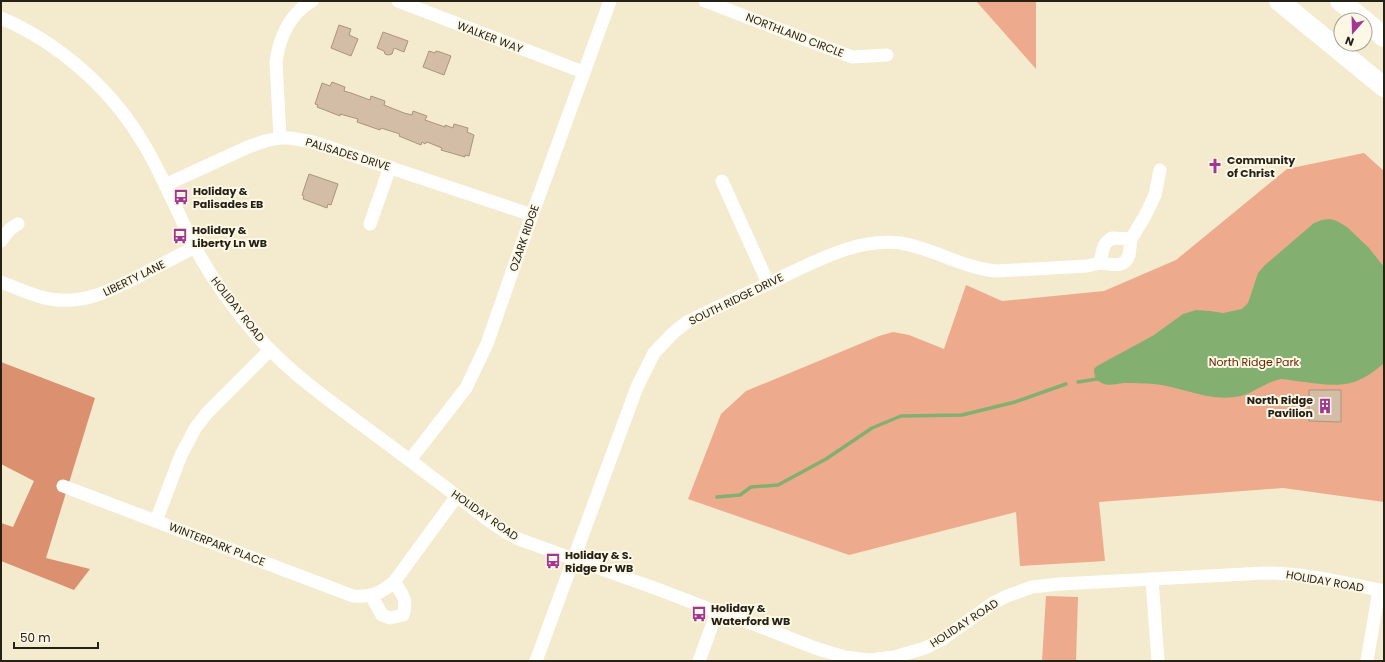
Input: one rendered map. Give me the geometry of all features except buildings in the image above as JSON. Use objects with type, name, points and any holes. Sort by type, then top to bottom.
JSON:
[{"type":"highway","points":[[1279,1],[1384,87]]},
{"type":"highway","points":[[1340,1],[1353,12]]},
{"type":"highway","points":[[1373,28],[1384,37]]},
{"type":"street","points":[[280,138],[276,62],[277,54],[283,35],[289,23],[312,1]]},
{"type":"street","name":"WALKER WAY","points":[[398,1],[583,72]]},
{"type":"street","name":"OZARK RIDGE","points":[[410,460],[466,388],[487,344],[583,72],[610,1]]},
{"type":"street","name":"NORTHLAND CIRCLE","points":[[705,1],[852,57],[887,55]]},
{"type":"street","name":"HOLIDAY ROAD","points":[[1,18],[19,26],[50,45],[102,89],[122,112],[151,156],[195,247],[225,295],[242,318],[270,350],[317,391],[507,533],[521,540],[717,612],[754,624],[815,648],[845,657],[869,661],[894,658],[924,648],[941,640],[994,603],[1032,587],[1060,584],[1286,573],[1382,590]]},
{"type":"street","name":"PALISADES DRIVE","points":[[165,185],[248,147],[280,138],[290,138],[313,142],[532,215]]},
{"type":"street","points":[[370,224],[390,167]]},
{"type":"street","name":"SOUTH RIDGE DRIVE","points":[[536,661],[637,387],[654,353],[673,333],[687,322],[819,260],[848,248],[874,243],[898,243],[916,246],[981,270],[996,271],[1087,266],[1100,263],[1117,265],[1125,262],[1129,254],[1131,239],[1145,216],[1155,195],[1160,170]]},
{"type":"street","points":[[722,181],[768,284]]},
{"type":"street","points":[[1,240],[10,229],[18,224]]},
{"type":"street","points":[[1100,263],[1103,248],[1108,240],[1116,238],[1126,240],[1131,239]]},
{"type":"street","name":"LIBERTY LANE","points":[[1,282],[37,296],[51,299],[74,300],[94,297],[112,291],[195,247]]},
{"type":"street","points":[[156,521],[181,455],[196,427],[208,412],[270,350]]},
{"type":"street","name":"WINTERPARK PLACE","points":[[63,486],[353,596],[365,597],[386,589],[394,582],[457,496]]},
{"type":"street","points":[[1152,579],[1158,661]]},
{"type":"street","points":[[371,595],[382,615],[390,618],[403,615],[405,606],[403,596],[394,582]]},
{"type":"street","points":[[1367,661],[1382,590]]},
{"type":"street","points":[[699,661],[717,612]]},
{"type":"green space","points":[[976,1],[1036,1],[1036,69]]},
{"type":"green space","name":"North Ridge Park","points":[[1364,153],[1384,171],[1384,502],[1283,488],[1099,502],[1105,561],[1020,566],[1016,512],[849,555],[688,499],[721,414],[746,391],[879,336],[893,332],[909,335],[944,349],[966,285],[1002,301],[1104,291],[1176,260],[1287,169]]},
{"type":"green space","points":[[1046,596],[1078,597],[1076,661],[1042,661]]},
{"type":"shaded area","points":[[1330,219],[1347,227],[1369,248],[1384,267],[1384,363],[1374,371],[1356,381],[1338,385],[1317,384],[1281,379],[1241,396],[1225,398],[1154,384],[1124,383],[1112,385],[1103,384],[1098,381],[1094,369],[1097,366],[1154,335],[1183,314],[1196,310],[1223,313],[1242,309],[1248,303],[1258,273],[1265,265],[1314,223]]},
{"type":"shaded area","points":[[1,362],[95,398],[46,558],[90,569],[74,590],[1,561],[1,523],[13,527],[34,481],[1,464]]},
{"type":"waterway","points":[[1078,382],[1097,379]]},
{"type":"waterway","points":[[717,497],[740,495],[751,487],[778,485],[826,459],[872,428],[901,416],[962,415],[1015,402],[1066,384]]},
{"type":"place","name":"Community of Christ","points":[[1215,166]]},
{"type":"place","name":"Holiday & Palisades EB","points":[[181,197]]},
{"type":"place","name":"Holiday & Liberty Ln WB","points":[[180,236]]},
{"type":"place","name":"North Ridge Pavilion","points":[[1325,406]]},
{"type":"place","name":"Holiday & S. Ridge Dr WB","points":[[553,561]]},
{"type":"place","name":"Holiday & Waterford WB","points":[[699,614]]}]
